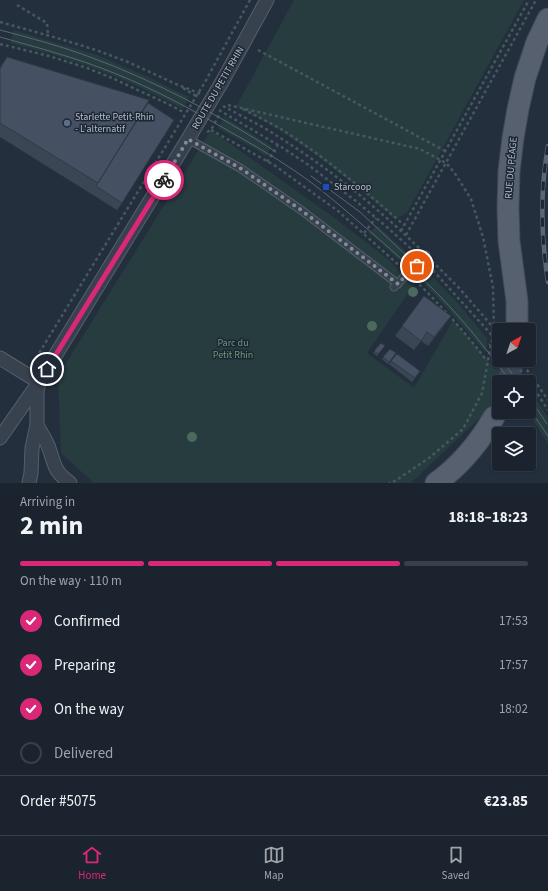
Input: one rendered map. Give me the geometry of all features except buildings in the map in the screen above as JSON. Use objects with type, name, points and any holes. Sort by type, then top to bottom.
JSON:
[{"type":"main road","name":"RUE DU PÉAGE","points":[[517,321],[517,301],[509,241],[509,171],[516,116],[525,78],[537,42],[548,19]]},
{"type":"main road","points":[[436,483],[465,458],[493,419]]},
{"type":"street","name":"ROUTE DU PETIT RHIN","points":[[29,483],[32,448],[37,425],[37,391],[40,382],[222,82],[267,0]]},
{"type":"street","points":[[0,358],[40,382],[0,438]]},
{"type":"street","name":"ROUTE DU PETIT RHIN","points":[[37,425],[49,448],[54,467],[62,477],[70,483]]},
{"type":"lane","points":[[188,139],[240,168],[301,210],[396,286],[417,266],[424,257]]},
{"type":"path","name":"ROUTE DU PETIT RHIN","points":[[0,44],[50,56],[87,68],[112,78],[185,113],[198,93],[250,0]]},
{"type":"path","points":[[401,231],[529,0]]},
{"type":"path","points":[[406,235],[536,0]]},
{"type":"path","points":[[17,5],[47,23],[48,35]]},
{"type":"path","points":[[0,22],[96,50],[128,62],[198,93]]},
{"type":"path","points":[[258,50],[445,151]]},
{"type":"path","points":[[176,84],[278,145],[336,186],[424,257],[459,288],[492,326]]},
{"type":"path","points":[[228,105],[420,149],[446,162],[454,172],[470,199],[483,237],[493,287],[494,323]]},
{"type":"path","points":[[487,361],[438,303],[408,273],[332,206],[279,168],[211,130],[224,107],[298,149],[358,194],[406,235],[492,335]]},
{"type":"path","points":[[239,107],[281,129],[324,159],[405,225]]},
{"type":"path","points":[[267,162],[278,145]]},
{"type":"path","points":[[363,233],[376,218]]},
{"type":"path","points":[[389,483],[429,458],[464,429],[482,393],[492,340]]},
{"type":"path","points":[[518,367],[548,410]]},
{"type":"path","points":[[525,367],[548,400]]},
{"type":"green space","points":[[294,0],[524,0],[407,213],[395,219],[354,184],[311,152],[277,129],[236,107]]},
{"type":"green space","points":[[14,30],[97,55],[146,76],[189,97],[183,109],[106,73],[62,57],[10,43]]},
{"type":"green space","points":[[224,117],[272,146],[266,156],[218,128]]},
{"type":"green space","name":"Parc du Petit Rhin","points":[[211,130],[332,216],[388,259],[413,286],[367,353],[414,388],[453,320],[492,365],[492,367],[499,373],[495,367],[512,367],[519,375],[492,375],[492,402],[485,413],[411,483],[94,483],[61,453],[58,376]]},
{"type":"green space","points":[[377,225],[416,261],[407,268],[369,233]]},
{"type":"green space","points":[[424,268],[456,301],[487,338],[486,353],[419,279]]},
{"type":"green space","points":[[536,399],[548,417],[548,444],[532,419],[536,419]]},
{"type":"tunnel","points":[[510,375],[512,367]]},
{"type":"tram line","points":[[0,30],[45,42],[114,66],[186,99],[232,124],[276,152]]},
{"type":"tram line","points":[[0,37],[86,63],[114,73],[143,86],[213,122],[295,171],[313,184],[391,249],[426,282],[467,326],[506,375]]},
{"type":"tram line","points":[[311,176],[360,212],[407,256]]},
{"type":"tram line","points":[[489,344],[492,348]]},
{"type":"tram line","points":[[507,367],[513,375]]},
{"type":"tram line","points":[[536,408],[547,424]]},
{"type":"tram line","points":[[536,418],[548,436]]},
{"type":"railway","points":[[548,146],[545,163],[542,214],[548,282]]},
{"type":"way so far","points":[[164,180],[188,139],[240,168],[301,210],[398,284],[417,266]]},
{"type":"place","name":"Starlette Petit-Rhin - L'alternatif","points":[[67,123]]},
{"type":"place","name":"Starcoop","points":[[326,187]]},
{"type":"route","points":[[47,369],[164,180]]}]
